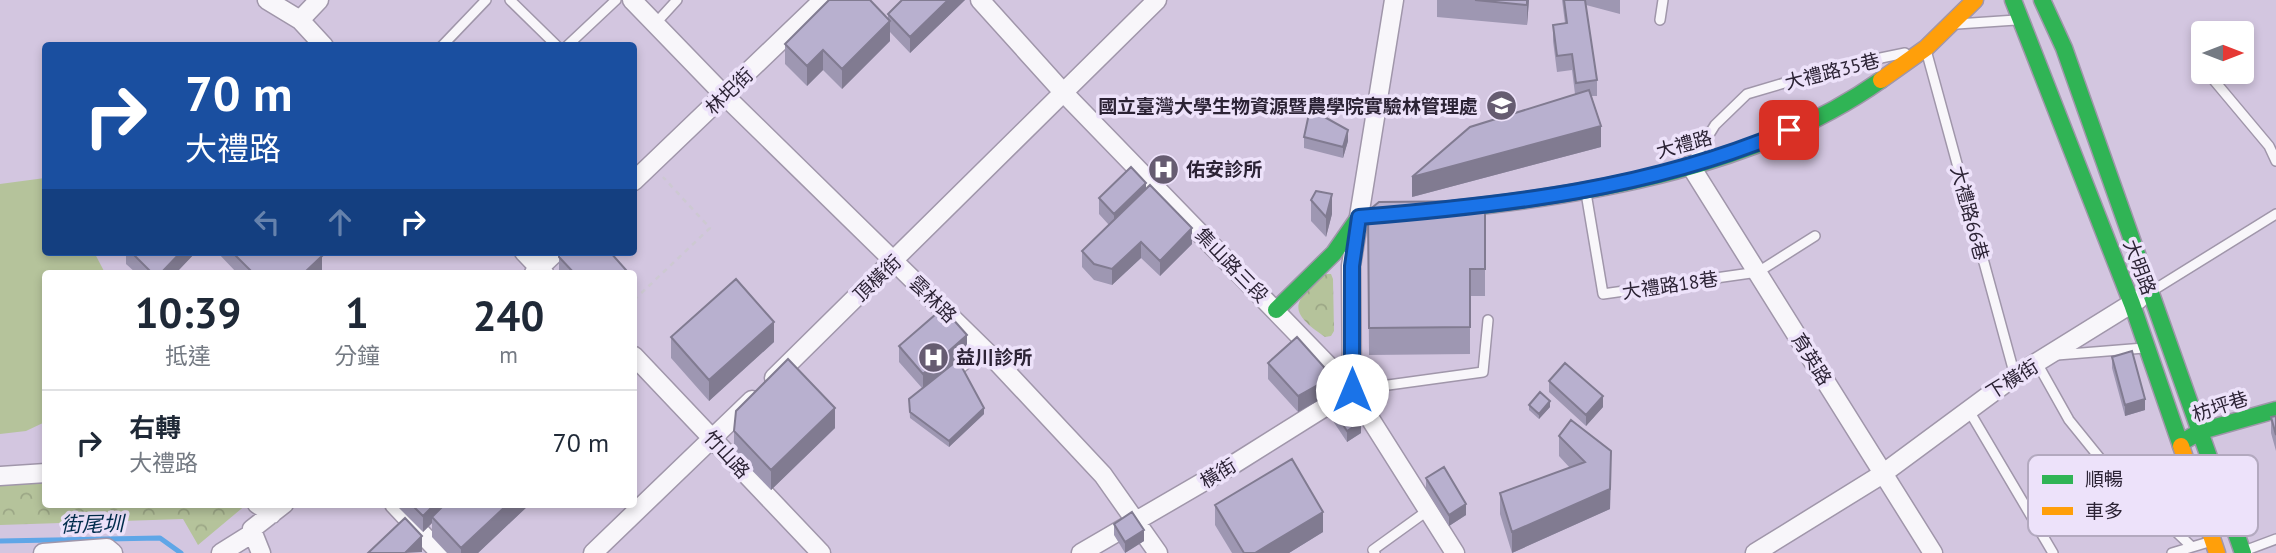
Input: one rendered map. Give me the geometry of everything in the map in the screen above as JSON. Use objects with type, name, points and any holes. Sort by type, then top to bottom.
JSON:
[{"type":"main road","name":"大禮路","points":[[1359,217],[1485,207],[1586,191],[1742,150],[1812,120],[1890,78],[1955,24],[1976,0]]},
{"type":"main road","name":"大明路","points":[[2013,0],[2132,304],[2183,455]]},
{"type":"main road","name":"大明路","points":[[2042,0],[2064,48],[2209,455]]},
{"type":"main road","points":[[1276,310],[1334,253],[1359,217]]},
{"type":"main road","name":"枋坪巷","points":[[2179,444],[2201,431],[2276,410]]},
{"type":"street","points":[[267,0],[300,20],[320,42]]},
{"type":"street","points":[[300,20],[319,0]]},
{"type":"street","name":"雲林路","points":[[632,0],[725,96],[984,349],[1103,475],[1158,553]]},
{"type":"street","name":"林圯街","points":[[637,178],[822,0]]},
{"type":"street","name":"集山路三段","points":[[980,0],[1062,91],[1352,390],[1455,553]]},
{"type":"street","name":"頂橫街","points":[[593,553],[895,261],[1062,91],[1157,0]]},
{"type":"street","points":[[1352,390],[1352,266],[1394,0]]},
{"type":"street","name":"育英路","points":[[1690,165],[1881,475],[1933,553]]},
{"type":"street","points":[[527,256],[538,270]]},
{"type":"street","points":[[540,270],[552,256]]},
{"type":"street","name":"下橫街","points":[[1755,553],[1881,475],[1968,408],[2015,376],[2151,292]]},
{"type":"street","name":"竹山路","points":[[637,359],[821,553]]},
{"type":"street","name":"橫街","points":[[1081,553],[1352,390]]},
{"type":"street","points":[[0,476],[42,472]]},
{"type":"street","points":[[261,553],[252,529],[270,508]]},
{"type":"street","points":[[399,508],[427,532],[440,553]]},
{"type":"street","points":[[222,552],[253,533]]},
{"type":"street","points":[[52,552],[107,548],[113,553]]},
{"type":"lane","points":[[446,42],[485,0]]},
{"type":"lane","points":[[510,0],[553,42]]},
{"type":"lane","points":[[571,42],[617,0]]},
{"type":"lane","points":[[655,24],[677,0]]},
{"type":"lane","points":[[1660,20],[1663,0]]},
{"type":"lane","points":[[1955,24],[2023,20]]},
{"type":"lane","name":"大禮路35巷","points":[[1690,165],[1714,125],[1747,94],[1842,66],[1926,50]]},
{"type":"lane","name":"大禮路66巷","points":[[1926,50],[2015,376]]},
{"type":"lane","points":[[2217,84],[2269,146],[2276,162]]},
{"type":"lane","name":"大禮路18巷","points":[[1586,191],[1603,294],[1758,272]]},
{"type":"lane","name":"下橫街","points":[[2151,292],[2276,214]]},
{"type":"lane","points":[[1758,272],[1815,236]]},
{"type":"lane","points":[[1352,390],[1482,372],[1488,320]]},
{"type":"lane","points":[[2097,455],[2068,420],[2042,359],[2146,348]]},
{"type":"lane","points":[[960,369],[984,349]]},
{"type":"lane","points":[[1968,408],[2028,510]]},
{"type":"lane","points":[[1376,553],[1373,550],[1427,511]]},
{"type":"lane","points":[[2043,536],[2053,553]]},
{"type":"lane","points":[[2180,536],[2192,547]]},
{"type":"lane","points":[[2243,552],[2276,539]]},
{"type":"lane","points":[[2172,553],[2192,547],[2215,547]]},
{"type":"path","points":[[637,297],[710,228],[651,165]]},
{"type":"green space","points":[[42,178],[42,256],[96,256],[103,270],[42,270],[42,423],[26,431],[0,434],[0,184]]},
{"type":"green space","points":[[1326,274],[1331,274],[1333,279],[1334,331],[1331,336],[1325,337],[1304,320],[1298,306],[1307,291]]},
{"type":"green space","points":[[42,478],[42,508],[242,508],[198,545],[183,519],[0,525],[0,483]]},
{"type":"building","points":[[829,0],[870,0],[890,21],[842,69],[823,50],[807,66],[785,44]]},
{"type":"building","points":[[902,0],[948,0],[910,37],[888,14]]},
{"type":"building","points":[[1475,0],[1527,0],[1527,5]]},
{"type":"building","points":[[1564,0],[1585,0],[1597,80],[1576,83],[1572,54],[1557,56],[1553,25],[1567,23]]},
{"type":"building","points":[[1589,90],[1601,126],[1412,177],[1470,127]]},
{"type":"building","points":[[1310,109],[1348,130],[1343,147],[1304,137]]},
{"type":"building","points":[[1131,167],[1146,183],[1114,214],[1099,198]]},
{"type":"building","points":[[1150,185],[1192,228],[1160,261],[1141,242],[1112,269],[1094,264],[1082,251]]},
{"type":"building","points":[[1316,191],[1332,194],[1326,217],[1311,200]]},
{"type":"building","points":[[1485,201],[1485,269],[1470,269],[1470,327],[1369,328],[1368,211],[1379,202]]},
{"type":"building","points":[[135,256],[177,256],[164,270],[149,270]]},
{"type":"building","points":[[236,256],[322,256],[307,270],[250,270]]},
{"type":"building","points":[[614,256],[626,270],[571,270],[559,257]]},
{"type":"building","points":[[736,279],[774,322],[709,380],[671,337]]},
{"type":"building","points":[[943,308],[967,335],[923,374],[899,346]]},
{"type":"building","points":[[1297,337],[1324,367],[1323,382],[1298,396],[1268,363]]},
{"type":"building","points":[[2132,351],[2145,399],[2125,405],[2112,357]]},
{"type":"building","points":[[788,359],[835,408],[771,470],[734,431],[736,411]]},
{"type":"building","points":[[958,360],[984,408],[949,441],[910,412],[909,399]]},
{"type":"building","points":[[1565,363],[1603,396],[1586,415],[1549,381]]},
{"type":"building","points":[[1540,392],[1550,401],[1539,414],[1529,405]]},
{"type":"building","points":[[1339,401],[1349,405],[1361,422],[1347,431],[1331,407]]},
{"type":"building","points":[[2276,416],[2276,435],[2271,417]]},
{"type":"building","points":[[1571,420],[1611,451],[1610,489],[1512,532],[1500,493],[1585,462],[1559,436]]},
{"type":"building","points":[[1292,459],[1323,512],[1255,553],[1244,553],[1215,505]]},
{"type":"building","points":[[1444,467],[1466,504],[1449,515],[1426,478]]},
{"type":"building","points":[[415,508],[431,508],[423,516]]},
{"type":"building","points":[[441,508],[504,508],[461,548],[432,517]]},
{"type":"building","points":[[1132,512],[1144,530],[1125,542],[1114,524]]},
{"type":"building","points":[[405,518],[422,536],[405,553],[368,553]]},
{"type":"waterway","name":"街尾圳","points":[[0,541],[160,538],[181,553]]},
{"type":"traffic: fast","points":[[2013,0],[2132,304],[2181,446]]},
{"type":"traffic: fast","points":[[2042,0],[2064,48],[2208,455]]},
{"type":"traffic: fast","points":[[1453,209],[1563,194],[1676,171],[1784,134],[1834,109],[1881,80]]},
{"type":"traffic: fast","points":[[1276,310],[1334,253],[1359,217],[1402,214]]},
{"type":"traffic: fast","points":[[2184,441],[2201,431],[2276,410]]},
{"type":"traffic: fast","points":[[2237,536],[2243,553]]},
{"type":"traffic: slow","points":[[1881,80],[1926,48],[1975,0]]},
{"type":"traffic: slow","points":[[2181,446],[2184,455]]},
{"type":"traffic: slow","points":[[2211,536],[2217,553]]},
{"type":"place","name":"國立臺灣大學生物資源暨農學院實驗林管理處","points":[[1501,106]]},
{"type":"place","name":"佑安診所","points":[[1163,169]]},
{"type":"place","name":"益川診所","points":[[933,357]]},
{"type":"route","points":[[1352,390],[1352,266],[1359,217],[1485,207],[1586,191],[1742,150],[1789,130]]}]
